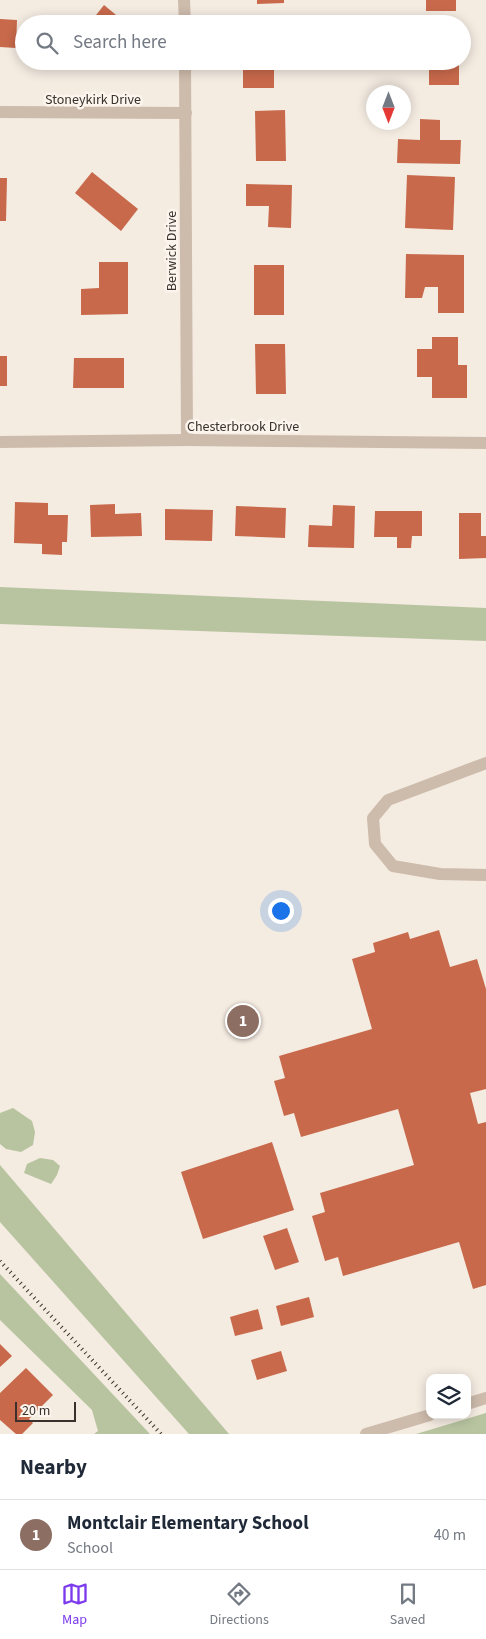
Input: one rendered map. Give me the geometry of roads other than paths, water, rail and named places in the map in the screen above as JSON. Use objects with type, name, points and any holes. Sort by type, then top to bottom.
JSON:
[{"type":"street","points":[[184,0],[185,15]]},
{"type":"street","name":"Berwick Drive","points":[[185,70],[186,440]]},
{"type":"street","name":"Stoneykirk Drive","points":[[0,112],[186,113]]},
{"type":"street","name":"Chesterbrook Drive","points":[[0,442],[186,440],[486,443]]},
{"type":"street","points":[[484,765],[388,800],[373,818],[374,844],[393,866],[440,874],[486,875]]},
{"type":"street","points":[[471,1403],[486,1398]]},
{"type":"street","points":[[366,1434],[426,1416]]},
{"type":"railway","points":[[0,1261],[161,1434]]},
{"type":"place","name":"Montclair Elementary School","points":[[243,1021]]}]
